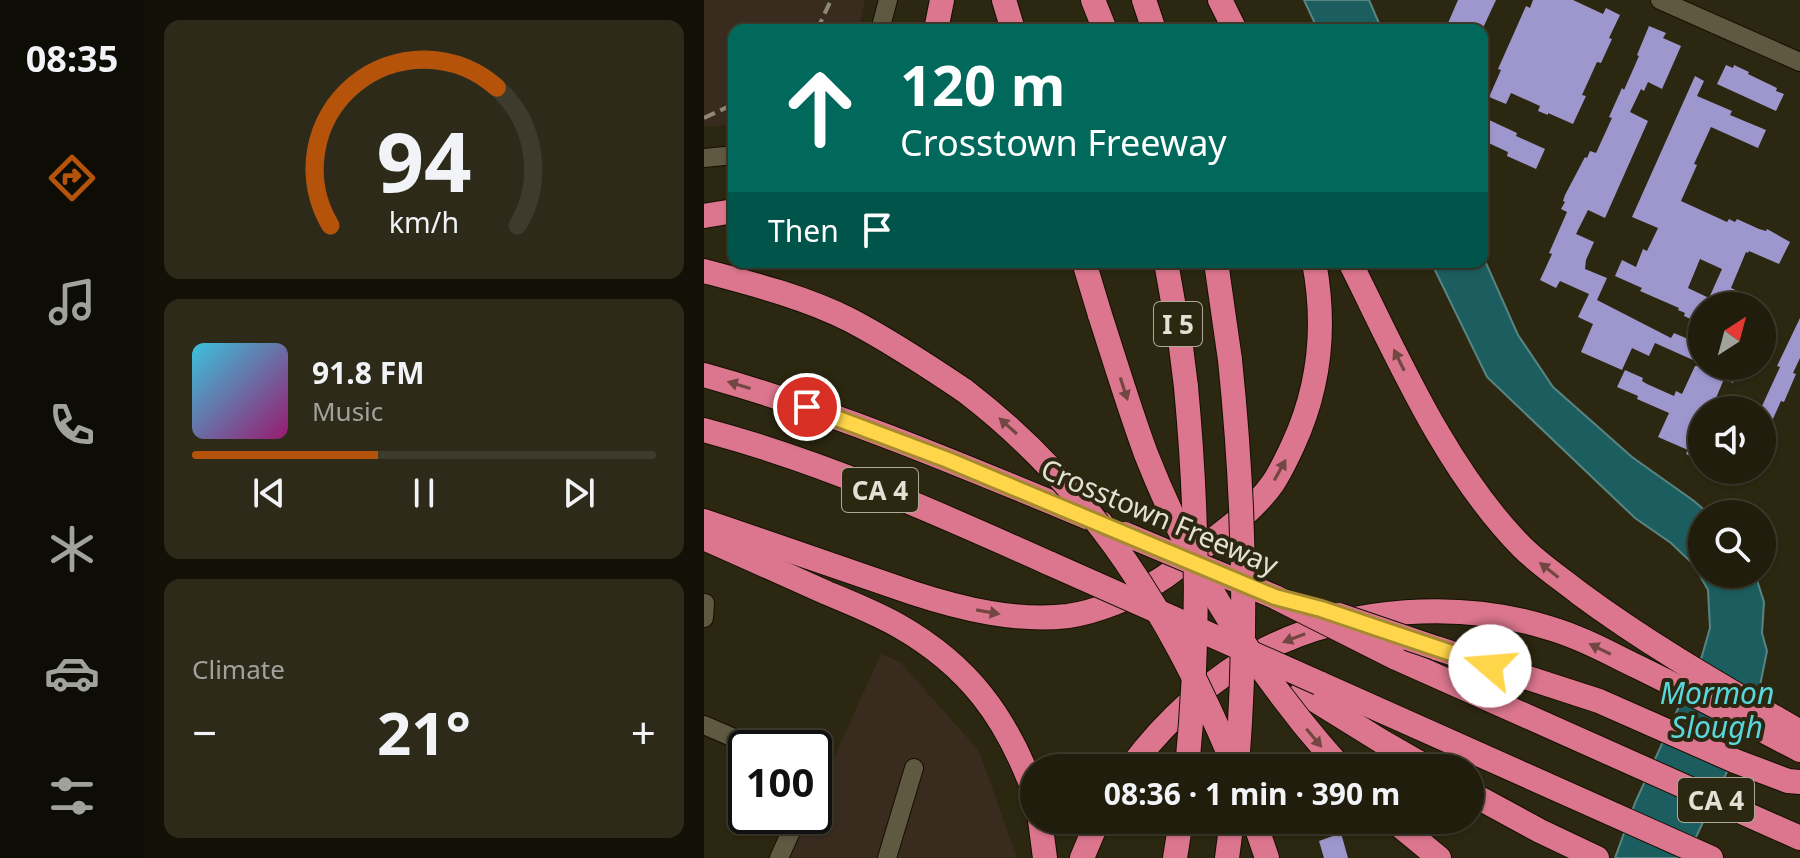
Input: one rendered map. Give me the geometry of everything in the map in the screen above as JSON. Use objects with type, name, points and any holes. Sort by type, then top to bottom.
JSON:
[{"type":"highway","points":[[937,24],[942,0]]},
{"type":"highway","points":[[1004,0],[1011,24]]},
{"type":"highway","points":[[1093,0],[1103,24]]},
{"type":"highway","points":[[1144,0],[1152,24]]},
{"type":"highway","points":[[1207,0],[1217,24]]},
{"type":"highway","points":[[1220,0],[1232,24]]},
{"type":"highway","points":[[704,216],[728,212]]},
{"type":"highway","points":[[1086,268],[1147,455],[1200,569],[1255,659],[1329,754]]},
{"type":"highway","name":"I 5","points":[[1167,268],[1186,387],[1194,493],[1196,586],[1188,754]]},
{"type":"highway","name":"I 5","points":[[1217,268],[1230,360],[1240,469],[1244,579],[1237,754]]},
{"type":"highway","points":[[704,521],[913,593],[972,609],[1006,615],[1066,616],[1106,606],[1157,582],[1235,523],[1274,482],[1299,432],[1319,360],[1320,308],[1315,268]]},
{"type":"highway","points":[[1353,268],[1409,381],[1454,460],[1489,510],[1523,549],[1676,672],[1800,750]]},
{"type":"highway","points":[[704,271],[784,294],[847,319],[898,346],[996,415],[1064,481],[1114,544],[1186,661],[1230,754]]},
{"type":"highway","name":"Crosstown Freeway","points":[[704,375],[747,387],[948,460],[1275,597],[1394,657],[1800,838]]},
{"type":"highway","name":"CA 4","points":[[704,430],[764,447],[857,480],[941,515],[1210,634],[1311,688],[1711,858]]},
{"type":"highway","points":[[704,538],[895,624],[936,650],[973,684],[999,718],[1020,756]]},
{"type":"highway","points":[[1275,597],[1321,609],[1599,701],[1735,761],[1788,781],[1800,782]]},
{"type":"highway","points":[[1142,754],[1163,728],[1207,689],[1240,664],[1267,649],[1334,624],[1404,613],[1459,612],[1524,621],[1574,636],[1676,672],[1800,732]]},
{"type":"highway","points":[[1311,688],[1381,741],[1404,754]]},
{"type":"highway","points":[[1484,801],[1597,858]]},
{"type":"highway","points":[[1042,834],[1045,858]]},
{"type":"highway","points":[[1082,858],[1092,834]]},
{"type":"highway","points":[[1175,858],[1179,834]]},
{"type":"highway","points":[[1227,858],[1230,834]]},
{"type":"highway","points":[[1259,834],[1267,858]]},
{"type":"highway","points":[[1410,834],[1439,858]]},
{"type":"street","points":[[882,24],[888,0]]},
{"type":"street","points":[[1660,0],[1800,62]]},
{"type":"street","points":[[704,158],[728,156]]},
{"type":"street","points":[[704,725],[728,735]]},
{"type":"street","points":[[887,858],[914,768]]},
{"type":"street","points":[[779,858],[790,834]]},
{"type":"shaded area","points":[[704,0],[865,0],[859,24],[728,24],[728,125],[704,127]]},
{"type":"shaded area","points":[[881,654],[900,662],[979,751],[1017,858],[789,858],[800,834],[832,834],[832,762]]},
{"type":"water","points":[[1304,0],[1369,0],[1379,24],[1315,24]]},
{"type":"water","points":[[1434,268],[1488,268],[1518,335],[1553,387],[1632,457],[1693,500],[1688,500],[1688,559],[1635,518],[1487,377]]},
{"type":"water","name":"Mormon Slough","points":[[1760,588],[1764,602],[1762,633],[1767,651],[1754,715],[1686,858],[1615,858],[1635,803],[1702,656],[1710,628],[1708,590]]},
{"type":"building","points":[[1458,0],[1496,0],[1485,24],[1448,24]]},
{"type":"building","points":[[1533,0],[1573,0],[1603,14],[1606,8],[1620,15],[1601,63],[1597,62],[1582,95],[1586,96],[1573,124],[1538,111],[1540,106],[1511,93],[1506,104],[1489,97],[1526,6],[1530,8]]},
{"type":"building","points":[[1649,26],[1666,33],[1663,38],[1681,46],[1662,89],[1648,82],[1644,91],[1641,89],[1630,112],[1648,121],[1605,218],[1588,210],[1576,234],[1594,242],[1585,269],[1607,278],[1597,300],[1671,338],[1674,333],[1688,339],[1688,358],[1655,343],[1649,356],[1632,348],[1622,370],[1581,352],[1593,324],[1578,317],[1589,294],[1560,281],[1556,288],[1540,280],[1567,212],[1561,209],[1565,195],[1585,157],[1590,151],[1596,153]]},
{"type":"building","points":[[1726,65],[1749,72],[1784,94],[1776,111],[1717,84]]},
{"type":"building","points":[[1695,76],[1704,81],[1697,96],[1732,111],[1730,115],[1766,130],[1758,148],[1711,127],[1681,201],[1727,222],[1737,219],[1759,229],[1767,229],[1790,242],[1779,264],[1746,252],[1731,288],[1740,292],[1712,292],[1722,269],[1700,259],[1688,288],[1696,292],[1688,292],[1688,318],[1679,308],[1615,276],[1622,260],[1636,267],[1643,249],[1647,251],[1658,228],[1632,217]]},
{"type":"building","points":[[1488,119],[1545,149],[1536,169],[1507,156],[1508,152],[1488,143]]},
{"type":"building","points":[[1800,318],[1800,358],[1793,373],[1796,374],[1784,402],[1781,401],[1776,412],[1776,396],[1767,396],[1776,380],[1780,367],[1777,366]]},
{"type":"building","points":[[1625,370],[1674,396],[1676,391],[1682,394],[1688,380],[1724,380],[1717,396],[1688,396],[1688,450],[1658,437],[1669,413],[1617,387]]},
{"type":"building","points":[[1341,834],[1348,858],[1324,858],[1319,841]]},
{"type":"railway","points":[[820,24],[831,0]]},
{"type":"railway","points":[[704,118],[728,107]]},
{"type":"route","points":[[807,407],[948,460],[1275,597],[1321,609],[1490,666]]}]
